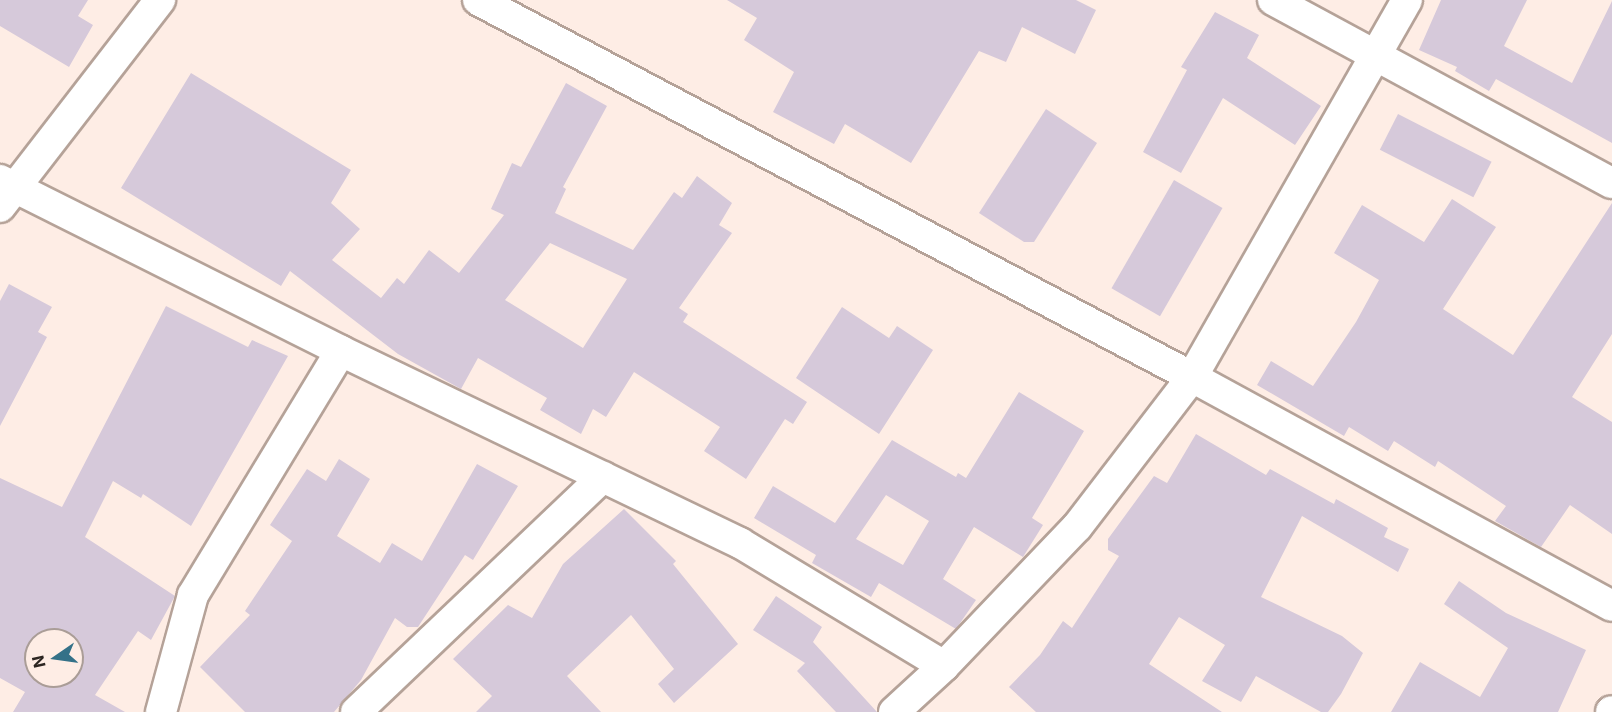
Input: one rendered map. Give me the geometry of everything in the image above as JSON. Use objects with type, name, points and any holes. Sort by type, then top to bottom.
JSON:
[{"type":"street","points":[[160,0],[4,191],[740,543],[944,666]]},
{"type":"street","points":[[478,0],[1192,377],[1612,606]]},
{"type":"street","points":[[1273,0],[1612,183]]},
{"type":"street","points":[[894,712],[944,666],[1077,527],[1192,377],[1378,55],[1407,0]]},
{"type":"street","points":[[161,712],[193,596],[341,351]]},
{"type":"street","points":[[356,712],[603,477]]},
{"type":"building","points":[[0,0],[88,0],[78,16],[93,25],[69,67],[0,26]]},
{"type":"building","points":[[727,0],[1076,0],[1096,10],[1075,54],[1022,27],[1006,62],[979,51],[911,163],[845,124],[834,144],[773,112],[794,72],[744,40],[757,18]]},
{"type":"building","points":[[1441,0],[1527,0],[1504,46],[1572,83],[1612,1],[1612,143],[1496,79],[1489,91],[1455,71],[1457,67],[1419,50]]},
{"type":"building","points":[[1215,12],[1259,35],[1247,58],[1321,106],[1295,145],[1223,98],[1181,173],[1143,152],[1187,70],[1181,67]]},
{"type":"building","points":[[191,73],[351,170],[331,203],[360,229],[332,260],[381,298],[397,278],[404,284],[429,250],[459,273],[504,215],[491,209],[512,163],[521,167],[566,83],[607,106],[563,187],[566,189],[555,213],[633,250],[674,192],[682,198],[697,176],[732,203],[719,225],[732,233],[679,308],[688,314],[683,322],[807,402],[793,424],[785,419],[746,479],[704,451],[720,427],[634,372],[606,417],[593,409],[581,434],[540,410],[547,398],[478,358],[461,389],[398,354],[290,271],[281,286],[121,188]],"holes":[[[550,243],[627,279],[583,348],[505,300]]]},
{"type":"building","points":[[1046,109],[1097,143],[1034,242],[1024,242],[979,213]]},
{"type":"building","points":[[1398,114],[1492,162],[1473,197],[1380,150]]},
{"type":"building","points":[[1174,180],[1222,208],[1160,316],[1112,288]]},
{"type":"building","points":[[1452,199],[1496,227],[1443,309],[1513,355],[1612,203],[1612,334],[1572,397],[1612,422],[1612,534],[1570,505],[1541,547],[1495,521],[1506,506],[1438,461],[1435,467],[1394,441],[1388,451],[1349,427],[1344,436],[1257,385],[1271,361],[1313,386],[1356,322],[1379,280],[1334,253],[1362,205],[1424,242]]},
{"type":"building","points":[[9,284],[52,307],[38,332],[47,337],[0,426],[0,301]]},
{"type":"building","points":[[166,306],[248,347],[252,340],[288,356],[191,526],[143,494],[141,498],[113,481],[85,537],[175,596],[151,640],[138,631],[95,695],[125,712],[13,712],[25,692],[0,678],[0,478],[62,507]]},
{"type":"building","points":[[842,307],[889,338],[897,326],[933,350],[879,434],[796,378]]},
{"type":"building","points":[[1019,392],[1084,431],[1032,518],[1043,525],[1023,557],[974,527],[943,579],[976,600],[956,629],[879,583],[871,597],[812,563],[816,555],[754,518],[773,486],[835,523],[892,440],[956,477],[958,473],[966,478]],"holes":[[[886,495],[929,521],[903,565],[856,539]]]},
{"type":"building","points":[[1196,434],[1266,475],[1270,469],[1334,504],[1336,499],[1388,528],[1384,537],[1409,549],[1398,572],[1302,516],[1261,597],[1342,636],[1363,653],[1341,694],[1328,712],[1321,712],[1256,676],[1241,702],[1202,681],[1225,645],[1179,617],[1149,664],[1222,712],[1036,712],[1009,687],[1040,655],[1063,621],[1072,628],[1119,556],[1108,550],[1108,539],[1154,476],[1167,483]]},
{"type":"building","points":[[339,459],[370,479],[337,536],[380,563],[392,543],[422,561],[477,464],[518,486],[473,560],[465,555],[418,627],[407,627],[395,618],[361,680],[334,712],[245,712],[200,667],[250,615],[245,611],[292,541],[270,525],[307,469],[326,481]]},
{"type":"building","points":[[624,509],[676,561],[673,564],[738,644],[674,703],[658,684],[674,669],[631,615],[567,676],[601,712],[476,712],[492,696],[453,659],[508,605],[532,618],[563,564]]},
{"type":"building","points":[[1459,581],[1506,613],[1586,650],[1558,712],[1391,712],[1420,662],[1480,697],[1508,648],[1444,604]]},
{"type":"building","points":[[776,596],[822,627],[813,642],[877,712],[836,712],[797,671],[805,663],[753,630]]}]
